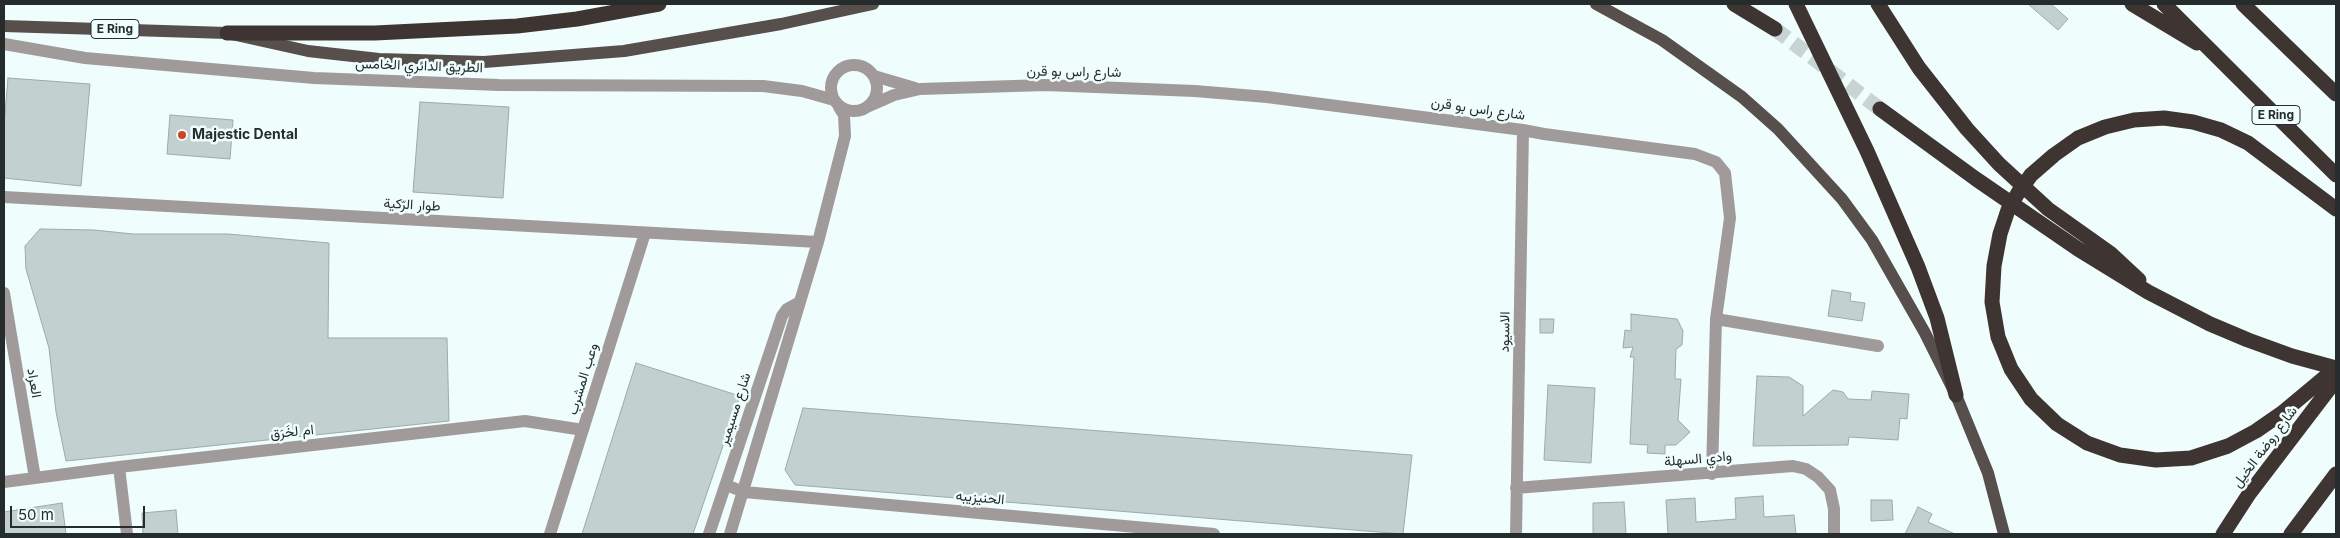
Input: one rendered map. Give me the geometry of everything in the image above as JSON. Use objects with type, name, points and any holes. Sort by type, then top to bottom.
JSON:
[{"type":"highway","points":[[226,33],[375,33],[517,26],[659,4]]},
{"type":"highway","points":[[1734,4],[1775,29]]},
{"type":"highway","points":[[1796,4],[1868,151],[1918,267],[1937,318],[1956,394]]},
{"type":"highway","points":[[1878,4],[1919,68],[1966,129],[2019,184],[2048,209],[2125,265],[2148,292]]},
{"type":"highway","points":[[2132,4],[2216,54]]},
{"type":"highway","points":[[2164,4],[2216,54]]},
{"type":"highway","points":[[2243,4],[2336,94]]},
{"type":"highway","name":"E Ring","points":[[2216,54],[2336,175]]},
{"type":"highway","points":[[1880,109],[1976,179],[2078,249],[2148,292],[2210,324],[2248,340],[2292,356],[2336,368]]},
{"type":"highway","points":[[2336,209],[2248,143],[2221,130],[2193,122],[2164,118],[2134,120],[2105,127],[2087,134],[2054,155],[2030,175],[2008,210],[2003,226],[1994,266],[1992,302],[1998,336],[2012,369],[2031,399],[2057,424],[2087,443],[2120,455],[2156,460],[2191,458],[2228,446],[2282,414],[2336,368]]},
{"type":"highway","name":"شارع روضة الخيل","points":[[2223,534],[2249,494],[2336,380]]},
{"type":"highway","points":[[2293,531],[2336,474]]},
{"type":"main road","points":[[226,33],[308,51],[379,59],[484,62],[624,51],[781,24],[873,4]]},
{"type":"main road","points":[[1596,4],[1653,35],[1703,67],[1742,97],[1778,129],[1842,199],[1872,240],[1925,333],[1956,394],[1988,473],[2004,534]]},
{"type":"main road","name":"E Ring","points":[[4,26],[226,33]]},
{"type":"street","name":"الطريق الدائري الخامس","points":[[4,44],[85,58],[314,78],[499,85],[763,86],[802,91],[836,104]]},
{"type":"street","points":[[730,534],[818,242],[845,136],[844,115],[836,104],[830,85],[838,71],[845,66],[861,66],[874,76],[877,91],[845,136]]},
{"type":"street","name":"شارع راس بو قرن","points":[[874,76],[920,89]]},
{"type":"street","name":"شارع راس بو قرن","points":[[864,108],[894,95],[920,89],[1045,85],[1195,91],[1267,97],[1523,130],[1695,154],[1716,162],[1725,173],[1730,218],[1716,319],[1712,474]]},
{"type":"street","points":[[836,104],[852,112],[864,108]]},
{"type":"street","name":"الاسيود","points":[[1516,534],[1523,130]]},
{"type":"street","name":"طوار الرّكية","points":[[4,197],[818,242]]},
{"type":"street","name":"وعب المشرب","points":[[550,534],[645,233]]},
{"type":"street","name":"العراد","points":[[4,293],[35,478]]},
{"type":"street","name":"شارع مسيمير","points":[[709,534],[782,316],[787,309],[800,302]]},
{"type":"street","points":[[1716,319],[1878,346]]},
{"type":"street","name":"ام لخَرَق","points":[[4,482],[119,467],[525,421],[583,430]]},
{"type":"street","name":"وادي السهلة","points":[[1516,488],[1712,474],[1793,466],[1806,469],[1818,477],[1830,490],[1834,509],[1834,534]]},
{"type":"street","points":[[119,467],[127,534]]},
{"type":"street","name":"الحنيزيبه","points":[[726,485],[744,492],[1214,534]]},
{"type":"building","points":[[2028,4],[2051,4],[2068,19],[2058,30]]},
{"type":"building","points":[[8,78],[90,84],[81,186],[4,178],[4,125]]},
{"type":"building","points":[[420,102],[509,107],[503,198],[413,192]]},
{"type":"building","points":[[170,115],[233,120],[230,159],[167,154]]},
{"type":"building","points":[[40,229],[94,230],[133,234],[228,234],[329,243],[328,338],[447,338],[449,421],[66,461],[56,412],[49,348],[26,269],[25,246]]},
{"type":"building","points":[[1832,290],[1851,293],[1850,301],[1865,303],[1862,321],[1828,316]]},
{"type":"building","points":[[1631,314],[1677,319],[1683,331],[1682,345],[1676,349],[1675,379],[1681,379],[1678,420],[1690,432],[1676,445],[1665,445],[1665,454],[1647,453],[1648,445],[1630,444],[1634,357],[1630,357],[1633,347],[1623,348],[1625,330],[1631,331]]},
{"type":"building","points":[[1540,319],[1554,319],[1553,333],[1540,333]]},
{"type":"building","points":[[636,363],[740,396],[693,534],[582,534]]},
{"type":"building","points":[[1757,376],[1789,377],[1803,386],[1803,416],[1833,390],[1843,392],[1848,399],[1871,400],[1872,391],[1909,394],[1907,419],[1900,418],[1898,440],[1849,437],[1848,445],[1753,446]]},
{"type":"building","points":[[1548,385],[1595,388],[1591,463],[1544,460]]},
{"type":"building","points":[[803,408],[1412,455],[1403,534],[795,485],[785,470]]},
{"type":"building","points":[[1763,496],[1764,517],[1794,515],[1796,534],[1668,534],[1666,500],[1695,498],[1696,522],[1736,519],[1735,498]]},
{"type":"building","points":[[1871,500],[1892,500],[1893,520],[1871,521]]},
{"type":"building","points":[[1624,502],[1626,534],[1593,534],[1593,503]]},
{"type":"building","points":[[62,503],[66,534],[4,534],[4,512]]},
{"type":"building","points":[[1918,507],[1932,514],[1928,522],[1955,534],[1905,534]]},
{"type":"building","points":[[176,510],[178,534],[143,534],[142,513]]},
{"type":"tunnel","points":[[1775,29],[1880,109]]},
{"type":"place","name":"Majestic Dental","points":[[182,135]]}]
